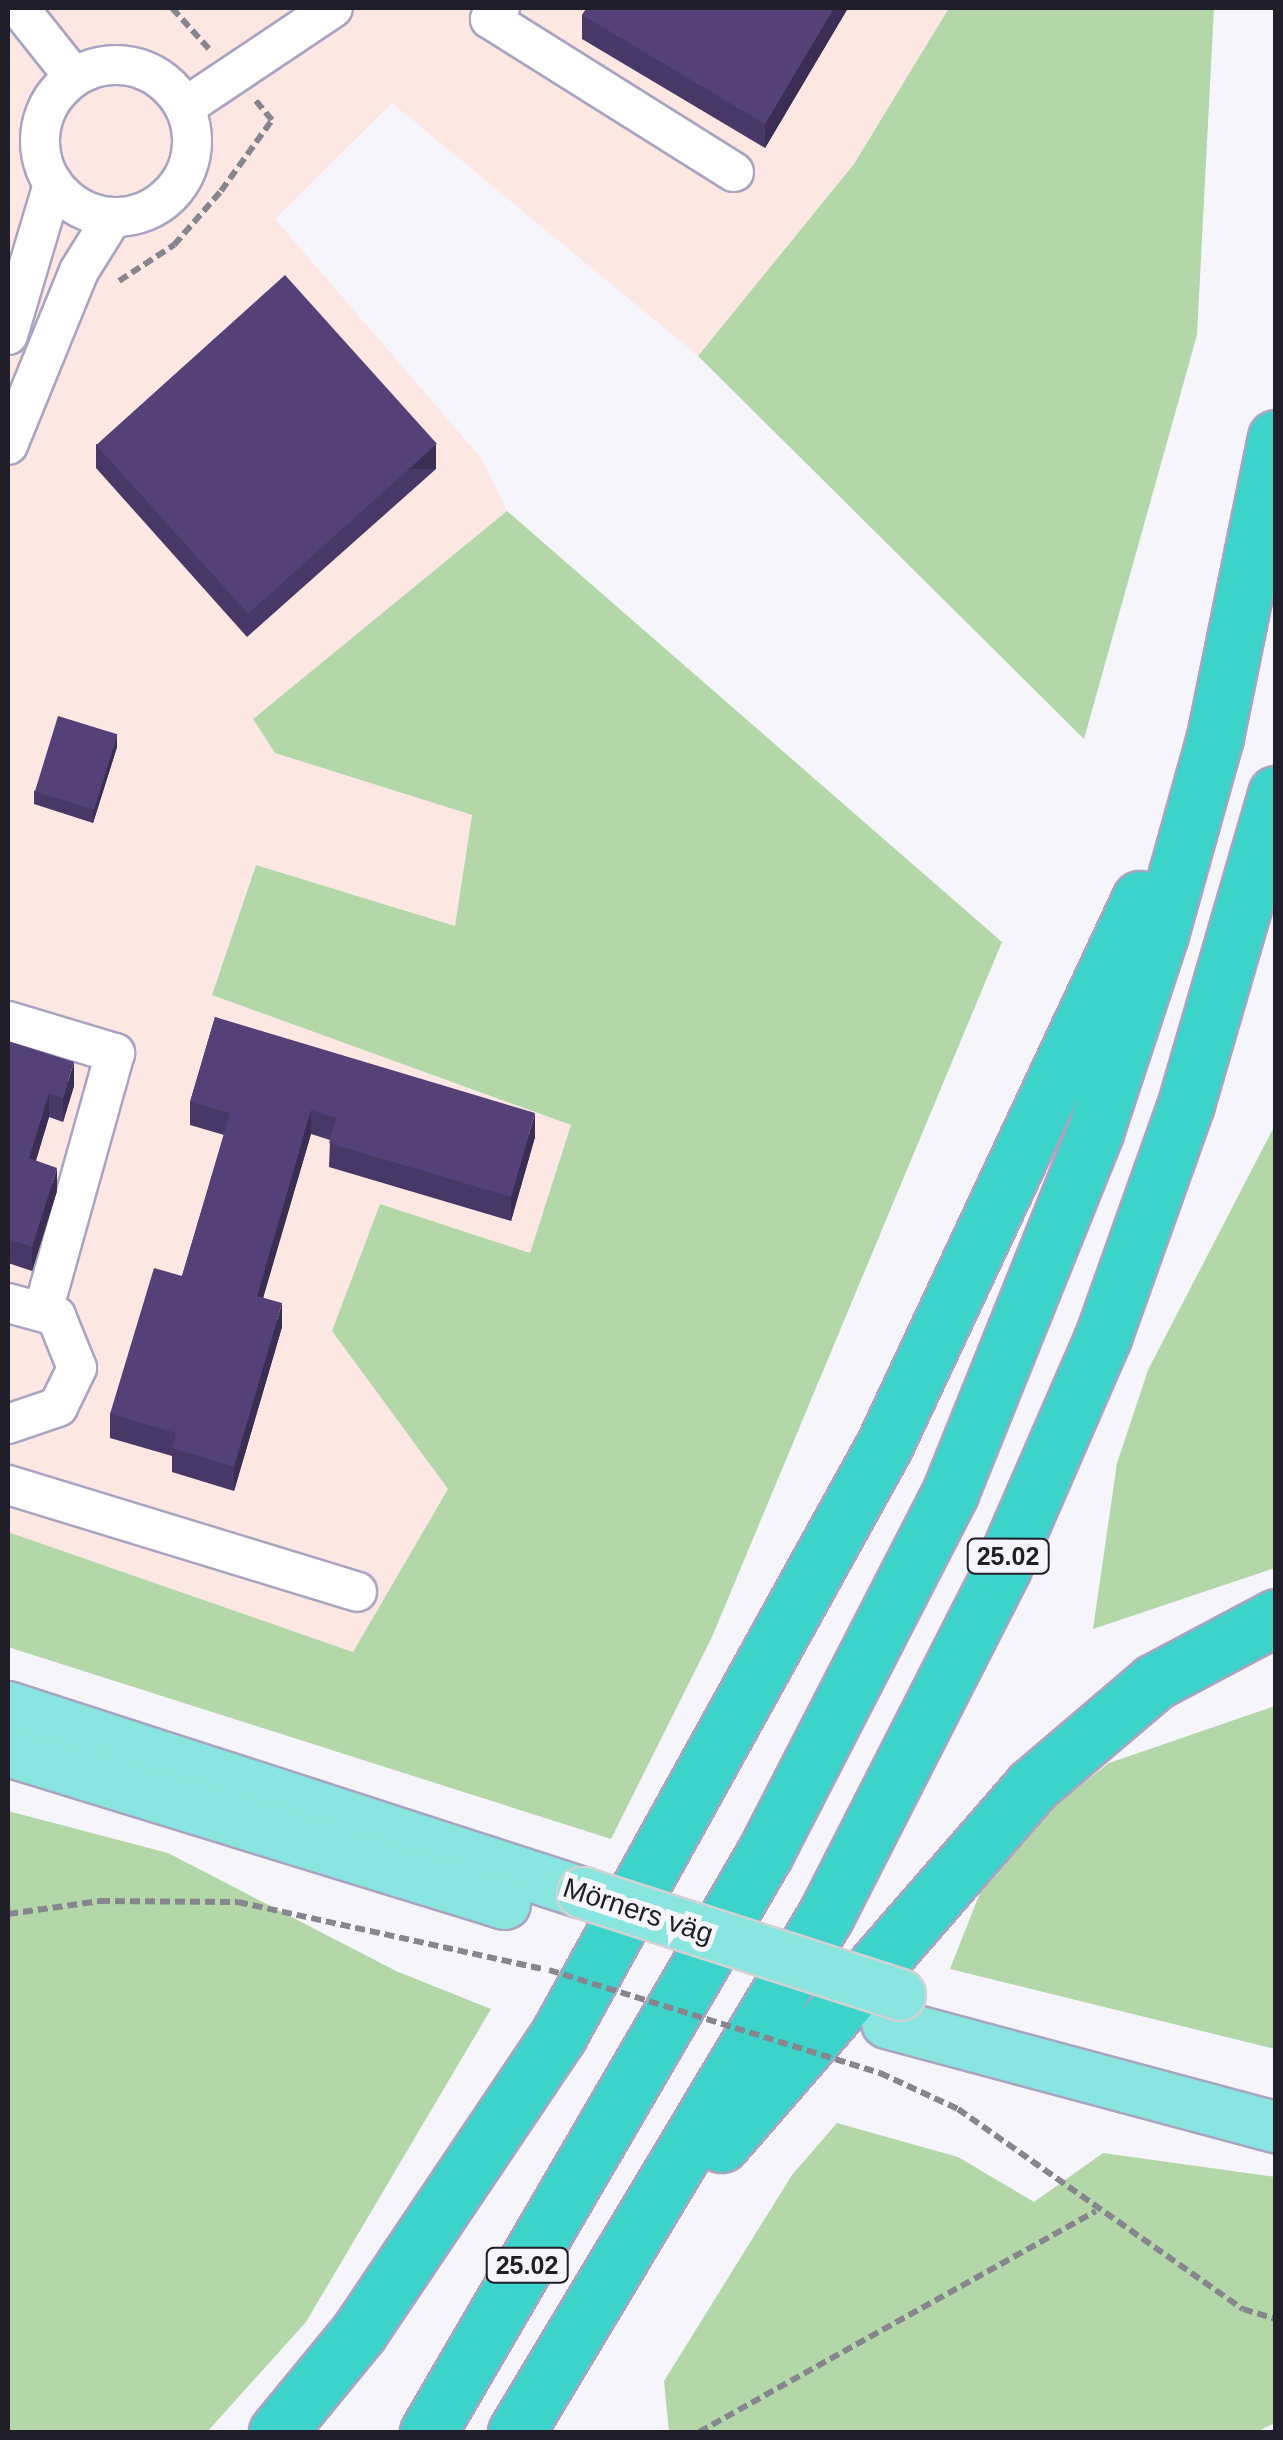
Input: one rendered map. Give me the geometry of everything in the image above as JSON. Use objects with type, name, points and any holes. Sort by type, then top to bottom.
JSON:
[{"type":"highway","name":"25.02","points":[[428,2432],[775,1836],[950,1493],[1095,1132],[1215,737],[1276,438]]},
{"type":"highway","points":[[276,2432],[358,2332],[559,2034],[865,1481],[1215,737]]},
{"type":"highway","name":"25.02","points":[[516,2432],[826,1915],[1003,1567],[1110,1320],[1186,1104],[1276,794]]},
{"type":"highway","points":[[616,2262],[1032,1786],[1154,1682],[1276,1617]]},
{"type":"main road","name":"Mörners väg","points":[[8,1707],[578,1909],[1276,2127]]},
{"type":"main road","name":"Mörners väg","points":[[8,1751],[578,1909]]},
{"type":"main road","name":"Mörners väg","points":[[893,2009],[1276,2092]]},
{"type":"street","points":[[19,8],[74,78]]},
{"type":"street","points":[[185,107],[333,8]]},
{"type":"street","points":[[500,8],[490,19],[734,172]]},
{"type":"street","points":[[123,65],[148,72],[185,107],[192,146],[180,184],[162,203],[112,218],[69,202],[42,163],[44,115],[74,78],[123,65]]},
{"type":"street","points":[[8,335],[53,184]]},
{"type":"street","points":[[8,446],[79,271],[112,218]]},
{"type":"street","points":[[8,1021],[116,1053],[26,1305],[72,1340],[74,1383],[47,1416],[8,1424]]},
{"type":"street","points":[[8,1486],[357,1592]]},
{"type":"path","points":[[79,271],[115,282],[142,273],[221,191],[272,120],[172,8]]},
{"type":"path","points":[[8,1914],[100,1901],[238,1902],[549,1970],[880,2073],[958,2110],[1096,2211],[1242,2309],[1276,2318]]},
{"type":"path","points":[[698,2432],[1096,2211]]},
{"type":"shaded area","points":[[8,8],[949,8],[854,164],[698,356],[392,103],[275,219],[482,459],[507,511],[253,719],[275,753],[472,815],[455,926],[256,865],[212,995],[571,1125],[530,1253],[380,1204],[332,1331],[448,1489],[353,1652],[8,1532]]},
{"type":"green space","points":[[949,8],[1214,8],[1197,335],[1084,739],[698,356],[854,164]]},
{"type":"green space","points":[[507,511],[1002,942],[712,1637],[611,1839],[8,1647],[8,1532],[353,1652],[448,1489],[332,1331],[380,1204],[530,1253],[571,1125],[212,995],[256,865],[455,926],[472,815],[275,753],[253,719]]},
{"type":"green space","points":[[1275,1125],[1275,1568],[1093,1629],[1117,1463],[1148,1370]]},
{"type":"green space","points":[[1275,1706],[1275,2049],[950,1969],[991,1865],[1045,1813],[1109,1763]]},
{"type":"green space","points":[[8,1811],[168,1853],[396,1971],[491,2009],[306,2322],[207,2432],[8,2432]]},
{"type":"green space","points":[[837,2123],[958,2157],[1034,2202],[1103,2153],[1275,2177],[1275,2423],[1256,2432],[669,2432],[664,2381],[792,2175]]},
{"type":"building","points":[[587,8],[834,8],[765,124],[582,15]]},
{"type":"building","points":[[285,275],[437,444],[248,614],[96,445]]},
{"type":"building","points":[[58,716],[117,734],[94,810],[35,792]]},
{"type":"building","points":[[215,1017],[535,1113],[511,1197],[329,1143],[336,1118],[311,1110],[257,1296],[282,1303],[234,1467],[172,1448],[176,1433],[110,1414],[154,1268],[182,1276],[230,1113],[190,1102]]},
{"type":"building","points":[[8,1041],[74,1062],[63,1098],[49,1093],[29,1158],[57,1168],[32,1247],[8,1239]]}]
